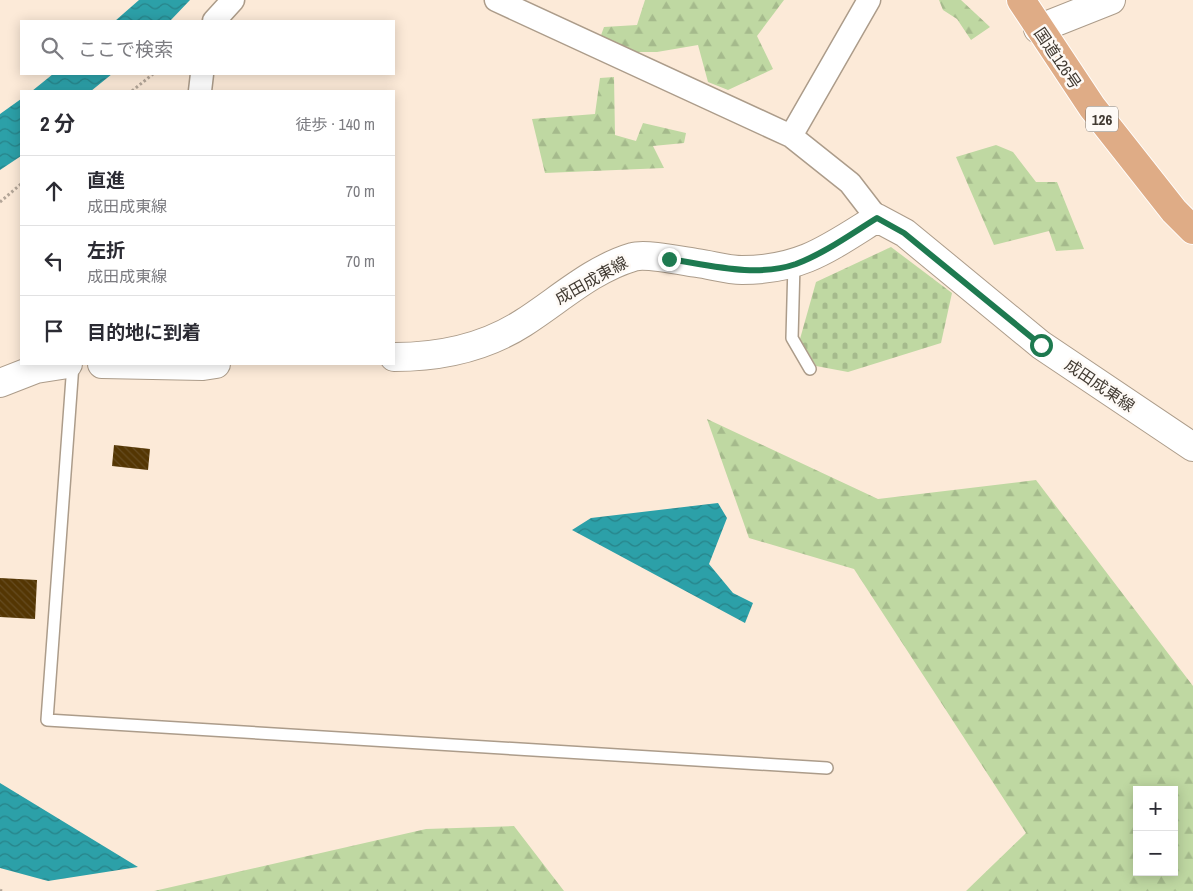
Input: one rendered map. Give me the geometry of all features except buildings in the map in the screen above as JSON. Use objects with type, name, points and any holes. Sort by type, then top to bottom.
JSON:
[{"type":"highway","name":"国道126号","points":[[1021,0],[1038,29],[1092,107],[1174,211],[1193,230]]},
{"type":"main road","points":[[1038,29],[1112,0]]},
{"type":"main road","name":"成田成東線","points":[[395,356],[451,353],[486,343],[523,323],[565,293],[598,273],[635,256],[740,270],[794,264],[821,253],[877,218],[904,233],[1041,345],[1193,446]]},
{"type":"main road","points":[[0,383],[36,369],[62,365]]},
{"type":"main road","points":[[152,365],[210,365]]},
{"type":"street","points":[[215,20],[233,0]]},
{"type":"street","points":[[496,0],[791,136],[850,183],[877,218]]},
{"type":"street","points":[[791,136],[869,0]]},
{"type":"street","points":[[200,90],[202,75]]},
{"type":"lane","points":[[794,264],[792,338],[810,369]]},
{"type":"lane","points":[[73,365],[47,720],[827,768]]},
{"type":"path","points":[[133,90],[152,75]]},
{"type":"path","points":[[0,202],[20,185]]},
{"type":"green space","points":[[645,0],[784,0],[757,36],[773,69],[728,90],[708,82],[698,45],[657,52],[630,52],[600,38],[604,27],[637,25]]},
{"type":"green space","points":[[939,0],[961,0],[990,27],[971,40],[957,19],[943,10]]},
{"type":"green space","points":[[614,77],[615,135],[636,141],[643,123],[686,133],[684,143],[653,146],[664,168],[545,173],[532,119],[595,114],[600,78]]},
{"type":"green space","points":[[996,145],[1013,152],[1036,182],[1057,182],[1084,249],[1056,251],[1049,231],[994,245],[956,157]]},
{"type":"green space","points":[[891,247],[952,293],[941,343],[848,372],[816,366],[800,339],[816,282]]},
{"type":"green space","points":[[707,419],[878,499],[1036,480],[1193,686],[1193,891],[966,891],[1026,833],[854,569],[749,538]]},
{"type":"green space","points":[[514,826],[564,891],[154,891],[426,829]]},
{"type":"water","points":[[139,0],[190,0],[171,20],[116,20]]},
{"type":"water","points":[[52,75],[111,75],[92,90],[33,90]]},
{"type":"water","points":[[20,100],[20,157],[0,170],[0,114]]},
{"type":"water","points":[[718,503],[727,518],[709,564],[733,593],[753,603],[745,623],[572,530],[591,518]]},
{"type":"water","points":[[0,783],[138,867],[48,881],[0,868]]},
{"type":"route","points":[[669,259],[740,270],[778,268],[821,253],[877,218],[904,233],[1041,345]]}]
